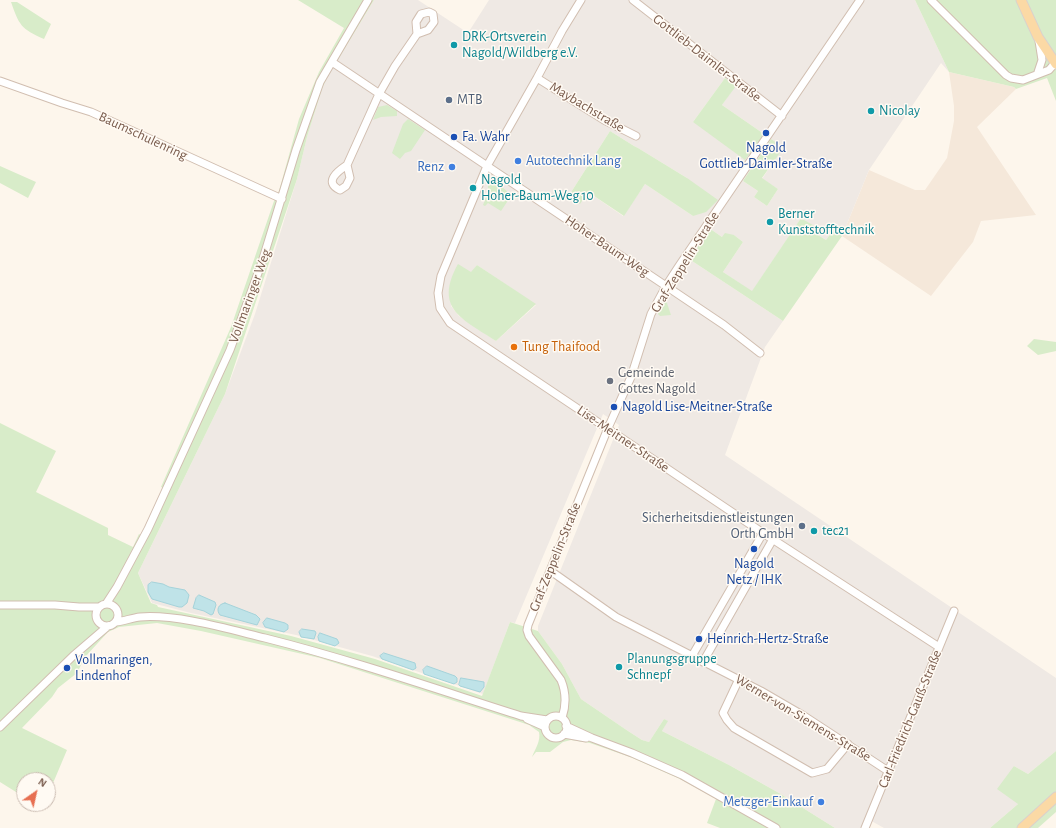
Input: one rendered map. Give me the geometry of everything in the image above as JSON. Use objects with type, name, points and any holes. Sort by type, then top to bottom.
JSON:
[{"type":"main road","points":[[1021,0],[1054,67]]},
{"type":"main road","points":[[1022,828],[1056,797]]},
{"type":"street","name":"Vollmaringer Weg","points":[[103,606],[117,587],[148,529],[230,350],[262,262],[296,150],[318,87],[368,0]]},
{"type":"street","name":"Lise-Meitner-Straße","points":[[581,0],[562,31],[487,166],[441,276],[438,293],[440,308],[450,322],[773,539],[939,647]]},
{"type":"street","name":"Gottlieb-Daimler-Straße","points":[[633,0],[782,116]]},
{"type":"street","name":"Graf-Zeppelin-Straße","points":[[562,718],[565,710],[565,692],[560,680],[533,643],[527,630],[528,625],[608,428],[631,377],[651,314],[666,286],[860,0]]},
{"type":"street","points":[[931,0],[1006,75],[1017,80],[1023,80],[1036,74],[1045,65],[1054,67]]},
{"type":"street","points":[[348,165],[379,94],[395,66],[417,34]]},
{"type":"street","points":[[1036,74],[1041,66],[1042,55],[1038,37]]},
{"type":"street","name":"Hoher-Baum-Weg","points":[[332,62],[724,325],[760,353]]},
{"type":"street","name":"Maybachstraße","points":[[537,78],[604,120],[636,136]]},
{"type":"street","name":"Baumschulenring","points":[[0,81],[91,112],[282,199]]},
{"type":"street","points":[[692,656],[763,532]]},
{"type":"street","points":[[703,662],[773,539]]},
{"type":"street","name":"Werner-von-Siemens-Straße","points":[[550,573],[555,574],[616,617],[739,679],[798,712],[888,771]]},
{"type":"street","name":"Vollmaringer Weg","points":[[117,587],[115,596],[117,611]]},
{"type":"street","points":[[0,605],[55,605],[80,608],[110,604],[117,611],[139,617]]},
{"type":"street","points":[[91,641],[97,618],[103,606]]},
{"type":"street","points":[[80,608],[97,618],[103,625],[108,626]]},
{"type":"street","points":[[116,622],[117,611]]},
{"type":"street","name":"Carl-Friedrich-Gauß-Straße","points":[[865,828],[954,611]]},
{"type":"street","points":[[0,727],[73,656],[108,626],[116,622],[139,617],[175,619],[250,634],[297,646],[546,724]]},
{"type":"street","points":[[739,679],[723,713],[734,728],[812,773],[827,769],[848,744]]},
{"type":"street","points":[[546,724],[554,716],[565,700]]},
{"type":"street","points":[[554,716],[562,718],[566,726],[592,738],[632,753],[682,775],[776,828]]},
{"type":"street","points":[[546,724],[547,734],[553,737],[559,737],[564,734],[592,738]]},
{"type":"street","points":[[564,734],[566,726]]},
{"type":"shaded area","points":[[374,0],[418,0],[468,33],[489,0],[915,0],[949,72],[941,63],[869,170],[842,236],[834,229],[826,240],[813,232],[816,228],[801,218],[752,292],[723,272],[743,242],[734,235],[722,237],[709,228],[689,259],[783,321],[765,347],[725,455],[1056,678],[1056,751],[1028,774],[1014,766],[1018,804],[990,828],[884,828],[866,818],[862,828],[835,828],[779,793],[729,765],[662,731],[667,721],[664,719],[649,742],[642,740],[581,699],[562,664],[538,631],[538,626],[619,425],[603,414],[515,623],[510,622],[483,694],[372,656],[296,635],[191,613],[152,603],[138,573],[225,394],[255,314],[297,179],[307,137],[322,89],[327,78]],"holes":[[[725,78],[735,86],[722,105],[764,134],[693,122]],[[610,131],[687,178],[693,216],[645,184],[623,216],[588,192],[568,197]],[[771,139],[783,147],[762,179],[778,189],[767,206],[754,197],[758,191],[743,181]],[[477,265],[536,305],[496,341],[459,316],[451,306]]]},
{"type":"shaded area","points":[[949,72],[1014,87],[1016,89],[977,127],[1036,215],[981,221],[973,242],[931,296],[842,236],[869,170],[915,190],[925,190],[947,158],[954,121],[954,106]]},
{"type":"green space","points":[[298,0],[374,0],[327,78],[322,89],[307,137],[297,179],[225,394],[138,573],[151,603],[157,605],[158,607],[291,636],[375,659],[482,696],[510,622],[538,631],[562,664],[581,699],[628,731],[642,740],[649,742],[664,719],[668,721],[662,731],[729,765],[779,793],[835,828],[720,828],[707,823],[716,799],[680,779],[630,757],[590,743],[571,740],[563,742],[550,752],[536,752],[532,757],[538,742],[539,732],[529,725],[320,658],[201,631],[157,623],[119,627],[108,632],[85,657],[77,673],[58,688],[52,697],[22,728],[67,750],[56,776],[56,772],[16,772],[16,792],[0,782],[0,423],[56,451],[36,492],[108,528],[108,535],[133,547],[139,534],[141,535],[163,488],[161,487],[231,327],[274,201],[279,191],[299,119],[319,72],[344,28]]},
{"type":"green space","points":[[915,0],[1056,0],[1056,101],[1047,78],[1016,89],[1014,87],[949,72]]},
{"type":"green space","points":[[11,2],[17,2],[51,24],[44,39],[30,32],[22,25],[16,16]]},
{"type":"green space","points":[[725,78],[736,86],[722,105],[764,134],[745,160],[693,122]]},
{"type":"green space","points":[[387,105],[397,111],[397,116],[381,117],[373,120],[378,107]]},
{"type":"green space","points":[[408,119],[425,130],[411,151],[405,153],[400,159],[392,153],[403,124]]},
{"type":"green space","points":[[610,131],[687,178],[718,200],[706,212],[693,216],[645,184],[624,216],[588,192],[580,204],[568,197]]},
{"type":"green space","points":[[771,139],[784,147],[762,178],[778,189],[767,206],[754,197],[758,191],[743,181]]},
{"type":"green space","points":[[0,166],[36,182],[28,198],[0,183]]},
{"type":"green space","points":[[490,183],[497,184],[514,198],[512,201],[509,199],[501,211],[488,203],[485,206],[483,205]]},
{"type":"green space","points":[[801,218],[816,227],[813,232],[826,240],[834,229],[842,236],[783,321],[689,259],[709,228],[722,237],[725,233],[734,235],[743,242],[723,272],[752,291]]},
{"type":"green space","points":[[458,264],[471,272],[477,265],[536,304],[496,341],[463,319],[455,311],[450,302],[449,292],[451,279]]},
{"type":"green space","points":[[666,300],[671,315],[660,316],[658,314],[659,310]]},
{"type":"green space","points":[[1034,339],[1056,342],[1056,351],[1038,355],[1027,346]]},
{"type":"green space","points":[[1056,751],[1056,812],[1038,828],[990,828],[1018,804],[997,789],[1014,766],[1028,774]]},
{"type":"water","points":[[152,582],[185,590],[189,595],[187,603],[182,607],[179,607],[152,599],[148,592],[148,585]]},
{"type":"water","points":[[199,595],[215,602],[216,605],[213,614],[211,615],[193,608],[196,598]]},
{"type":"water","points":[[225,603],[256,615],[260,619],[257,625],[220,615],[218,608]]},
{"type":"water","points":[[267,618],[285,623],[288,625],[288,629],[284,632],[265,627],[263,623]]},
{"type":"water","points":[[302,629],[315,631],[316,633],[314,639],[301,637],[299,632]]},
{"type":"water","points":[[320,633],[337,639],[339,643],[335,646],[319,641],[318,637]]},
{"type":"water","points":[[384,653],[415,663],[416,668],[413,670],[382,659],[380,656]]},
{"type":"water","points":[[427,666],[455,676],[457,678],[457,682],[454,684],[424,674],[423,670]]},
{"type":"water","points":[[461,678],[484,682],[484,687],[480,692],[460,686]]},
{"type":"place","name":"DRK-Ortsverein Nagold/Wildberg e.V.","points":[[454,45]]},
{"type":"place","name":"MTB","points":[[449,100]]},
{"type":"place","name":"Nicolay","points":[[871,111]]},
{"type":"place","name":"Nagold Gottlieb-Daimler-Straße","points":[[766,133]]},
{"type":"place","name":"Fa. Wahr","points":[[454,137]]},
{"type":"place","name":"Autotechnik Lang","points":[[518,161]]},
{"type":"place","name":"Renz","points":[[452,167]]},
{"type":"place","name":"Nagold Hoher-Baum-Weg 10","points":[[473,188]]},
{"type":"place","name":"Berner Kunststofftechnik","points":[[770,222]]},
{"type":"place","name":"Tung Thaifood","points":[[514,347]]},
{"type":"place","name":"Gemeinde Gottes Nagold","points":[[610,381]]},
{"type":"place","name":"Nagold Lise-Meitner-Straße","points":[[614,407]]},
{"type":"place","name":"Sicherheitsdienstleistungen Orth GmbH","points":[[802,526]]},
{"type":"place","name":"tec21","points":[[814,531]]},
{"type":"place","name":"Nagold Netz / IHK","points":[[754,549]]},
{"type":"place","name":"Heinrich-Hertz-Straße","points":[[699,639]]},
{"type":"place","name":"Planungsgruppe Schnepf","points":[[619,667]]},
{"type":"place","name":"Vollmaringen, Lindenhof","points":[[67,668]]},
{"type":"place","name":"Metzger-Einkauf","points":[[821,802]]}]
